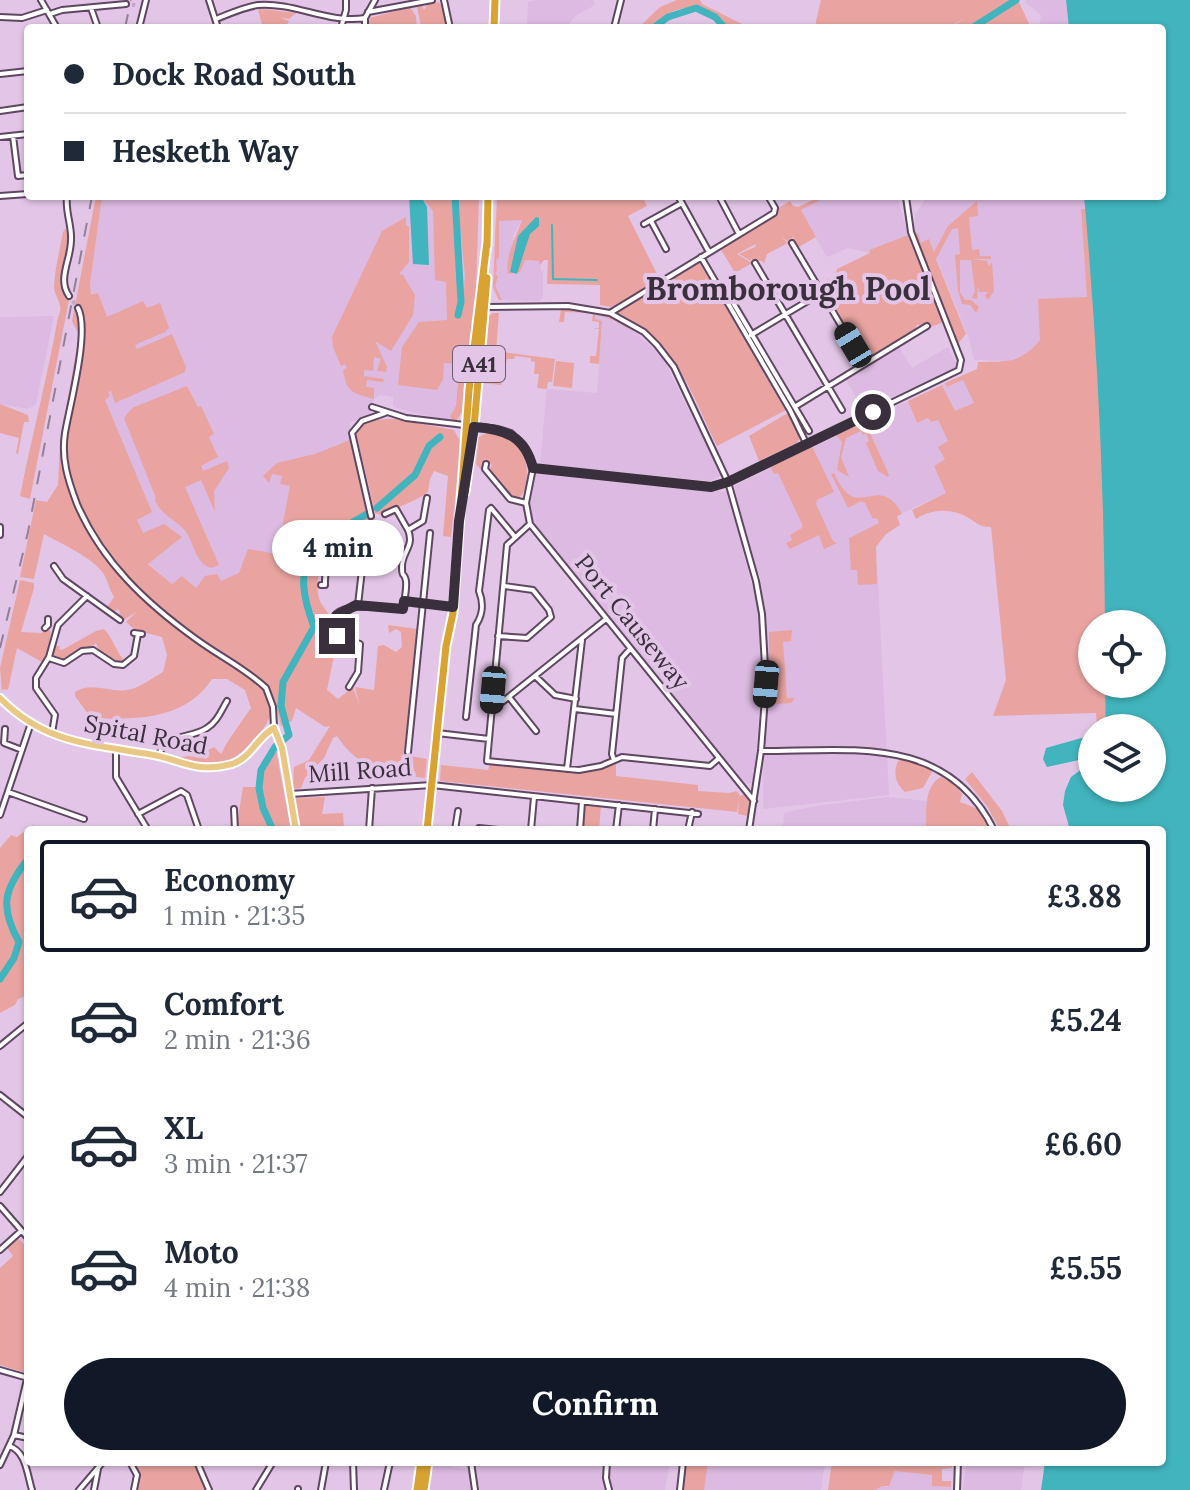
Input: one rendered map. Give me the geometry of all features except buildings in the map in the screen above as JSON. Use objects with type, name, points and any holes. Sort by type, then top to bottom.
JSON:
[{"type":"highway","points":[[494,24],[495,0]]},
{"type":"highway","name":"A41","points":[[427,826],[484,305],[488,200]]},
{"type":"highway","points":[[417,1490],[420,1466]]},
{"type":"highway","points":[[424,1490],[427,1466]]},
{"type":"main road","name":"Spital Road","points":[[1,699],[31,723],[52,733],[116,751],[159,756],[194,768],[231,764],[244,758],[265,732],[274,728]]},
{"type":"main road","points":[[274,728],[280,738],[295,826]]},
{"type":"street","points":[[41,0],[55,24]]},
{"type":"street","points":[[140,24],[146,0]]},
{"type":"street","points":[[209,0],[217,24]]},
{"type":"street","points":[[342,24],[346,0]]},
{"type":"street","points":[[366,24],[375,0]]},
{"type":"street","points":[[216,19],[257,3],[344,20],[432,0]]},
{"type":"street","points":[[444,0],[449,24]]},
{"type":"street","points":[[615,24],[621,0]]},
{"type":"street","points":[[0,17],[22,18],[62,10],[126,4]]},
{"type":"street","points":[[135,5],[143,7]]},
{"type":"street","points":[[91,7],[97,24]]},
{"type":"street","points":[[0,74],[24,71]]},
{"type":"street","points":[[0,111],[24,108]]},
{"type":"street","points":[[0,135],[24,135]]},
{"type":"street","points":[[13,136],[18,176],[24,175]]},
{"type":"street","points":[[0,196],[24,194]]},
{"type":"street","points":[[66,200],[65,211],[72,238],[63,285],[69,296]]},
{"type":"street","points":[[680,200],[709,252]]},
{"type":"street","points":[[721,200],[739,234]]},
{"type":"street","points":[[610,313],[774,213],[770,200]]},
{"type":"street","points":[[372,407],[430,422],[511,433],[524,446],[533,468],[711,487],[728,482],[955,373],[960,367],[961,360],[911,232],[907,200]]},
{"type":"street","points":[[644,224],[682,203]]},
{"type":"street","points":[[651,221],[666,249]]},
{"type":"street","points":[[652,242],[659,237]]},
{"type":"street","points":[[795,244],[864,364]]},
{"type":"street","points":[[701,257],[792,409],[810,431]]},
{"type":"street","points":[[758,265],[842,410]]},
{"type":"street","points":[[718,289],[725,289],[792,409],[806,444]]},
{"type":"street","points":[[751,335],[822,293]]},
{"type":"street","points":[[484,305],[568,306],[610,313],[644,332],[666,355],[728,482],[756,581],[762,614],[766,664],[761,751],[750,826]]},
{"type":"street","points":[[78,308],[83,330],[63,448],[67,478],[84,519],[109,560],[155,607],[266,688],[273,707],[274,728]]},
{"type":"street","points":[[792,409],[927,326]]},
{"type":"street","points":[[371,516],[352,433],[362,421],[388,412]]},
{"type":"street","points":[[486,464],[485,469],[510,499],[526,503]]},
{"type":"street","name":"Port Causeway","points":[[533,468],[526,503],[530,524],[753,801]]},
{"type":"street","points":[[408,530],[423,521],[428,502]]},
{"type":"street","points":[[466,717],[476,625],[482,616],[483,601],[479,591],[491,508],[515,537]]},
{"type":"street","points":[[366,642],[340,639],[333,628],[338,613],[358,605],[403,609],[406,582],[402,568],[412,538],[396,509],[385,514]]},
{"type":"street","points":[[530,524],[507,545],[487,761],[567,769],[601,766],[622,757],[710,766],[719,759]]},
{"type":"street","points":[[408,752],[430,533]]},
{"type":"street","points":[[321,585],[325,585],[326,567],[340,545],[354,538],[364,552],[358,605]]},
{"type":"street","points":[[364,552],[404,555]]},
{"type":"street","points":[[57,567],[63,579],[118,616]]},
{"type":"street","points":[[498,636],[527,638],[551,617],[533,590],[504,586]]},
{"type":"street","points":[[52,733],[55,715],[35,684],[38,672],[49,658],[55,629],[87,596]]},
{"type":"street","points":[[404,601],[451,606]]},
{"type":"street","points":[[491,708],[606,619]]},
{"type":"street","points":[[47,624],[55,629]]},
{"type":"street","points":[[49,658],[64,663],[82,651],[93,650],[114,664],[123,665],[134,656],[138,633]]},
{"type":"street","points":[[567,769],[582,638]]},
{"type":"street","points":[[353,685],[359,665],[360,644],[357,641]]},
{"type":"street","points":[[614,760],[612,754],[622,658],[630,649]]},
{"type":"street","points":[[535,676],[555,695],[576,699]]},
{"type":"street","points":[[509,697],[536,731]]},
{"type":"street","points":[[159,756],[161,747],[168,741],[200,733],[212,725],[227,705]]},
{"type":"street","points":[[575,709],[616,714]]},
{"type":"street","points":[[0,815],[31,723]]},
{"type":"street","points":[[3,731],[5,744],[22,750]]},
{"type":"street","points":[[437,733],[489,739]]},
{"type":"street","points":[[116,751],[116,777],[146,826]]},
{"type":"street","points":[[761,751],[874,751],[907,755],[935,767],[958,782],[981,808],[992,826]]},
{"type":"street","name":"Mill Road","points":[[290,794],[432,782],[534,797],[698,814]]},
{"type":"street","points":[[369,826],[372,788]]},
{"type":"street","points":[[138,814],[181,791],[187,795],[198,826]]},
{"type":"street","points":[[8,792],[84,819]]},
{"type":"street","points":[[531,826],[534,797]]},
{"type":"street","points":[[580,826],[582,802]]},
{"type":"street","points":[[615,826],[619,805]]},
{"type":"street","points":[[234,809],[235,826]]},
{"type":"street","points":[[653,826],[655,809]]},
{"type":"street","points":[[456,826],[458,811]]},
{"type":"street","points":[[689,826],[692,812]]},
{"type":"street","points":[[0,1046],[24,1026]]},
{"type":"street","points":[[0,1095],[24,1114]]},
{"type":"street","points":[[0,1192],[24,1161]]},
{"type":"street","points":[[0,1206],[24,1234]]},
{"type":"street","points":[[0,1250],[21,1231]]},
{"type":"street","points":[[0,1370],[24,1376]]},
{"type":"street","points":[[0,1465],[14,1435],[24,1390]]},
{"type":"street","points":[[14,1435],[24,1437]]},
{"type":"street","points":[[9,1446],[17,1449],[24,1464]]},
{"type":"street","points":[[25,1466],[32,1490]]},
{"type":"street","points":[[132,1466],[137,1475],[134,1490]]},
{"type":"street","points":[[199,1466],[209,1490]]},
{"type":"street","points":[[256,1490],[271,1466]]},
{"type":"street","points":[[321,1490],[325,1466]]},
{"type":"street","points":[[353,1466],[354,1490]]},
{"type":"street","points":[[384,1490],[389,1466]]},
{"type":"street","points":[[472,1466],[475,1490]]},
{"type":"street","points":[[607,1466],[609,1490]]},
{"type":"street","points":[[680,1490],[683,1466]]},
{"type":"street","points":[[957,1490],[958,1466]]},
{"type":"street","points":[[79,1490],[98,1467]]},
{"type":"street","points":[[94,1490],[98,1467]]},
{"type":"shaded area","points":[[593,0],[595,5],[577,15],[569,24],[527,24],[528,2]]},
{"type":"shaded area","points":[[677,0],[700,0],[702,4],[742,24],[724,24],[705,10],[688,8],[652,24],[642,24],[660,7]]},
{"type":"shaded area","points":[[821,0],[1018,0],[1029,24],[956,24],[966,18],[954,24],[816,24]]},
{"type":"shaded area","points":[[1066,0],[1069,24],[1040,24],[1041,15],[1025,2]]},
{"type":"shaded area","points":[[1066,0],[1190,0],[1190,1490],[1041,1490],[1044,1466],[1166,1466],[1166,826],[1069,826],[1063,805],[1071,777],[1078,772],[1078,802],[1166,802],[1166,714],[1106,714],[1105,698],[1166,698],[1166,610],[1105,610],[1099,410],[1084,200],[1166,200],[1166,24],[1069,24]]},
{"type":"shaded area","points":[[439,2],[447,24],[421,24],[417,7],[422,6],[424,10],[428,4]]},
{"type":"shaded area","points":[[410,7],[417,24],[368,24],[370,18]]},
{"type":"shaded area","points":[[261,9],[264,14],[262,9],[296,13],[289,19],[281,18],[289,21],[287,24],[262,24],[258,10]]},
{"type":"shaded area","points":[[95,200],[101,200],[91,295],[98,293],[107,317],[143,301],[147,308],[160,303],[169,328],[135,345],[137,349],[172,334],[186,367],[185,372],[115,403],[111,391],[105,400],[152,512],[137,520],[143,533],[164,524],[182,537],[148,564],[172,584],[182,576],[196,588],[205,576],[217,574],[221,581],[239,573],[248,549],[277,554],[290,486],[280,484],[282,476],[272,474],[269,483],[263,476],[277,463],[315,454],[350,440],[370,520],[339,543],[323,564],[319,575],[317,588],[320,601],[329,616],[337,641],[327,690],[338,699],[353,687],[359,704],[355,687],[374,690],[378,646],[384,645],[396,652],[402,647],[401,632],[396,629],[389,633],[388,625],[418,629],[404,755],[427,759],[425,778],[375,768],[355,756],[337,736],[333,738],[324,758],[305,778],[301,788],[293,789],[294,767],[309,760],[330,726],[325,727],[296,708],[292,721],[281,726],[276,705],[271,707],[269,719],[249,746],[231,759],[222,763],[201,764],[175,758],[195,757],[214,747],[221,754],[251,708],[245,690],[227,679],[212,679],[188,703],[158,715],[125,719],[91,718],[75,692],[88,687],[127,690],[137,687],[163,672],[167,655],[162,637],[135,630],[126,622],[136,612],[124,620],[119,616],[118,609],[114,612],[107,607],[114,597],[98,567],[44,534],[34,579],[20,577],[36,500],[47,502],[58,485],[60,443],[79,335],[72,321]]},
{"type":"shaded area","points":[[101,200],[479,200],[457,420],[397,408],[393,405],[393,397],[380,395],[374,399],[370,416],[350,422],[350,440],[366,502],[293,541],[267,667],[145,560],[116,530],[90,285]]},
{"type":"shaded area","points":[[409,200],[423,200],[427,207],[429,265],[413,264]]},
{"type":"shaded area","points":[[424,200],[453,200],[458,260],[457,314],[463,309],[465,275],[457,200],[479,200],[475,321],[465,407],[457,420],[452,420],[450,416],[456,406],[460,364],[444,363],[443,379],[437,390],[398,385],[402,347],[419,322],[447,320],[446,282],[435,280],[433,211]]},
{"type":"shaded area","points":[[497,200],[644,200],[647,206],[628,216],[660,280],[611,307],[600,305],[600,285],[547,284],[548,260],[540,265],[539,261],[525,260],[520,272],[508,274],[510,253],[522,220],[499,221],[495,286],[502,300],[499,300],[493,287]]},
{"type":"shaded area","points":[[818,200],[898,200],[908,235],[869,250],[870,253],[848,248],[827,257],[800,210]]},
{"type":"shaded area","points":[[820,200],[801,210],[816,237],[797,248],[793,236],[789,242],[781,237],[788,243],[767,254],[764,264],[756,261],[759,258],[752,262],[752,257],[751,261],[739,254],[756,244],[737,254],[752,263],[735,273],[720,248],[724,249],[723,246],[775,214],[777,209],[790,201],[798,207]]},
{"type":"shaded area","points":[[924,200],[1085,200],[1086,210],[1081,210],[1088,297],[1032,351],[1017,361],[974,360],[969,339],[929,240],[921,243],[914,228],[915,215]]},
{"type":"shaded area","points":[[1085,200],[1135,200],[1106,610],[1078,610],[1078,698],[1130,698],[1129,714],[993,716],[1006,680],[991,527],[948,511],[928,513],[916,519],[912,510],[946,493],[934,466],[945,459],[938,447],[948,441],[938,420],[931,422],[928,418],[917,423],[908,401],[942,385],[955,411],[974,403],[963,380],[947,387],[945,383],[977,369],[978,362],[1013,360],[1033,348],[1040,340],[1038,299],[1087,297],[1081,209],[1086,209]]},
{"type":"shaded area","points":[[977,201],[978,216],[969,217],[972,250],[979,249],[980,256],[991,256],[991,259],[972,259],[987,261],[989,266],[992,262],[994,291],[988,300],[985,296],[988,292],[979,292],[978,285],[977,299],[972,298],[975,291],[971,260],[960,260],[960,292],[965,300],[971,300],[979,307],[976,313],[970,305],[962,304],[958,291],[955,255],[960,254],[958,228],[952,229],[936,259],[966,334],[957,345],[915,234],[918,233],[921,243],[929,239],[934,252],[948,226]]},
{"type":"shaded area","points":[[406,217],[409,262],[399,274],[403,275],[415,295],[413,315],[391,351],[375,341],[387,367],[386,372],[377,371],[381,359],[374,357],[373,371],[364,370],[364,376],[384,379],[383,382],[367,380],[366,387],[374,388],[374,399],[349,388],[343,370],[347,368],[345,364],[341,366],[332,337],[382,231]]},
{"type":"shaded area","points":[[536,217],[539,218],[539,226],[530,234],[517,274],[510,272],[518,236]]},
{"type":"shaded area","points":[[496,220],[522,220],[513,236],[520,272],[525,260],[540,261],[543,298],[539,301],[499,300],[494,292]]},
{"type":"shaded area","points":[[66,228],[69,245],[61,286],[69,300],[30,499],[20,496],[60,312],[54,286]]},
{"type":"shaded area","points":[[908,235],[943,322],[929,328],[927,324],[922,327],[917,324],[915,332],[864,359],[820,284],[835,275],[837,269],[870,253],[869,250]]},
{"type":"shaded area","points":[[699,262],[786,410],[717,446],[689,386],[668,354],[638,325],[617,312]]},
{"type":"shaded area","points":[[561,309],[588,311],[607,315],[616,318],[628,329],[614,320],[595,314],[595,319],[602,321],[599,364],[590,363],[590,356],[596,356],[599,329],[593,328],[599,328],[599,322],[592,321],[593,313],[565,312],[564,322],[559,322]]},
{"type":"shaded area","points":[[499,313],[496,351],[555,359],[552,382],[548,382],[547,389],[537,388],[539,374],[534,374],[535,362],[531,358],[515,356],[514,359],[507,359],[501,385],[483,383],[489,316]]},
{"type":"shaded area","points":[[595,314],[628,326],[662,356],[721,475],[710,481],[540,464],[547,389],[597,393],[602,321],[595,319]]},
{"type":"shaded area","points":[[54,316],[36,404],[28,409],[0,404],[0,317]]},
{"type":"shaded area","points":[[899,347],[912,368],[948,347],[958,368],[858,411],[856,405],[859,402],[845,379]]},
{"type":"shaded area","points":[[556,361],[574,363],[572,388],[553,386]]},
{"type":"shaded area","points":[[963,380],[975,403],[955,411],[942,385],[945,383],[948,387]]},
{"type":"shaded area","points":[[187,386],[214,434],[209,437],[218,457],[201,466],[203,471],[227,461],[229,468],[214,491],[215,512],[201,480],[185,487],[219,565],[211,568],[198,558],[186,532],[165,514],[155,500],[124,418],[132,408]]},
{"type":"shaded area","points":[[908,401],[917,423],[928,418],[931,422],[938,420],[949,442],[945,459],[934,466],[946,493],[849,538],[877,563],[889,795],[763,809],[765,608],[760,576],[753,562],[734,486]]},
{"type":"shaded area","points":[[0,404],[28,415],[29,422],[24,422],[18,454],[19,438],[0,433]]},
{"type":"shaded area","points":[[789,414],[800,438],[797,443],[759,461],[749,436]]},
{"type":"shaded area","points":[[396,419],[454,430],[461,443],[451,537],[443,536],[448,476],[434,471],[428,492],[381,515],[375,513],[356,432],[368,422]]},
{"type":"shaded area","points":[[865,422],[888,477],[878,471],[866,443],[869,441],[866,433],[863,435],[861,431],[846,438],[841,457],[849,477],[837,470],[842,442],[836,435]]},
{"type":"shaded area","points":[[486,433],[503,436],[521,450],[527,474],[519,498],[512,497],[485,459],[481,463],[483,472],[476,464],[479,437]]},
{"type":"shaded area","points":[[812,446],[834,492],[817,500],[816,504],[833,541],[837,543],[824,549],[819,535],[790,549],[786,543],[792,540],[790,535],[802,528],[802,524],[778,473],[774,474],[770,466]]},
{"type":"shaded area","points":[[535,473],[727,492],[756,601],[763,663],[755,768],[752,771],[754,783],[745,784],[533,522],[530,507]]},
{"type":"shaded area","points":[[834,473],[851,496],[884,496],[902,514],[897,516],[900,525],[886,534],[876,547],[877,584],[858,585],[857,570],[851,570],[849,538],[879,523],[861,501],[848,508],[831,474]]},
{"type":"shaded area","points":[[20,580],[34,583],[21,632],[41,633],[49,629],[51,632],[47,655],[42,662],[17,648],[8,690],[3,689],[2,692],[0,668]]},
{"type":"shaded area","points":[[104,629],[125,661],[108,656],[96,643],[67,660],[52,657],[54,646],[60,646],[62,650]]},
{"type":"shaded area","points":[[792,630],[791,641],[783,642],[787,698],[795,698],[791,703],[778,704],[769,698],[769,632]]},
{"type":"shaded area","points":[[1078,739],[1078,760],[1047,767],[1043,759],[1046,748]]},
{"type":"shaded area","points":[[276,750],[290,826],[237,826],[243,787],[259,787],[261,770]]},
{"type":"shaded area","points":[[902,759],[931,769],[923,788],[905,792],[899,785],[896,770],[898,761]]},
{"type":"shaded area","points":[[616,762],[616,776],[698,785],[698,791],[737,791],[750,801],[748,816],[738,814],[739,800],[737,812],[440,781],[441,765],[488,770],[490,764],[570,772],[602,768]]},
{"type":"shaded area","points":[[972,772],[1002,811],[1009,826],[998,826],[987,806],[965,779]]},
{"type":"shaded area","points":[[941,777],[953,782],[962,794],[960,802],[978,809],[989,826],[926,826],[929,793]]},
{"type":"shaded area","points":[[325,797],[322,814],[343,813],[344,826],[299,826],[295,798]]},
{"type":"shaded area","points":[[887,797],[928,801],[926,826],[783,826],[784,813]]},
{"type":"shaded area","points":[[585,804],[601,806],[599,826],[582,826]]},
{"type":"shaded area","points":[[24,832],[24,997],[0,1013],[0,848],[11,835],[17,837]]},
{"type":"shaded area","points":[[18,1238],[24,1244],[24,1372],[0,1365],[0,1268],[13,1256],[7,1248]]},
{"type":"shaded area","points":[[135,1466],[196,1466],[206,1490],[137,1490],[140,1474]]},
{"type":"shaded area","points":[[431,1466],[466,1469],[466,1466],[669,1466],[665,1490],[428,1490]]},
{"type":"shaded area","points":[[686,1466],[824,1466],[821,1490],[683,1490]]},
{"type":"shaded area","points":[[686,1466],[707,1466],[704,1490],[683,1490]]},
{"type":"shaded area","points":[[831,1466],[952,1466],[942,1469],[942,1481],[951,1481],[951,1487],[932,1486],[932,1475],[895,1471],[889,1486],[876,1490],[828,1490]]},
{"type":"shaded area","points":[[966,1466],[1024,1466],[1021,1490],[963,1490]]},
{"type":"shaded area","points":[[895,1471],[932,1475],[932,1486],[951,1487],[951,1490],[876,1490],[882,1486],[888,1487]]},
{"type":"waterway","points":[[978,24],[1016,0]]},
{"type":"waterway","points":[[658,24],[668,17],[696,8],[715,17],[721,24]]},
{"type":"waterway","points":[[455,200],[461,302],[458,315]]},
{"type":"waterway","points":[[552,225],[553,279],[597,280]]},
{"type":"waterway","points":[[377,508],[415,475],[429,446],[440,437]]},
{"type":"waterway","points":[[271,826],[259,788],[261,770],[275,747],[289,735],[281,706],[283,682],[314,627],[304,586],[305,570],[319,546],[367,514]]},
{"type":"waterway","points":[[0,979],[14,958],[19,942],[9,919],[7,899],[13,880],[24,864]]},
{"type":"tunnel","points":[[126,4],[135,5]]},
{"type":"tunnel","points":[[69,296],[78,308]]},
{"type":"railway","points":[[126,24],[131,0]]},
{"type":"railway","points":[[0,648],[28,532],[91,200]]},
{"type":"district","name":"Bromborough Pool","points":[[788,289]]},
{"type":"route","points":[[337,636],[333,628],[336,616],[356,605],[403,609],[404,601],[453,607],[459,521],[474,427],[511,433],[527,450],[533,468],[711,487],[728,482],[873,412]]}]
